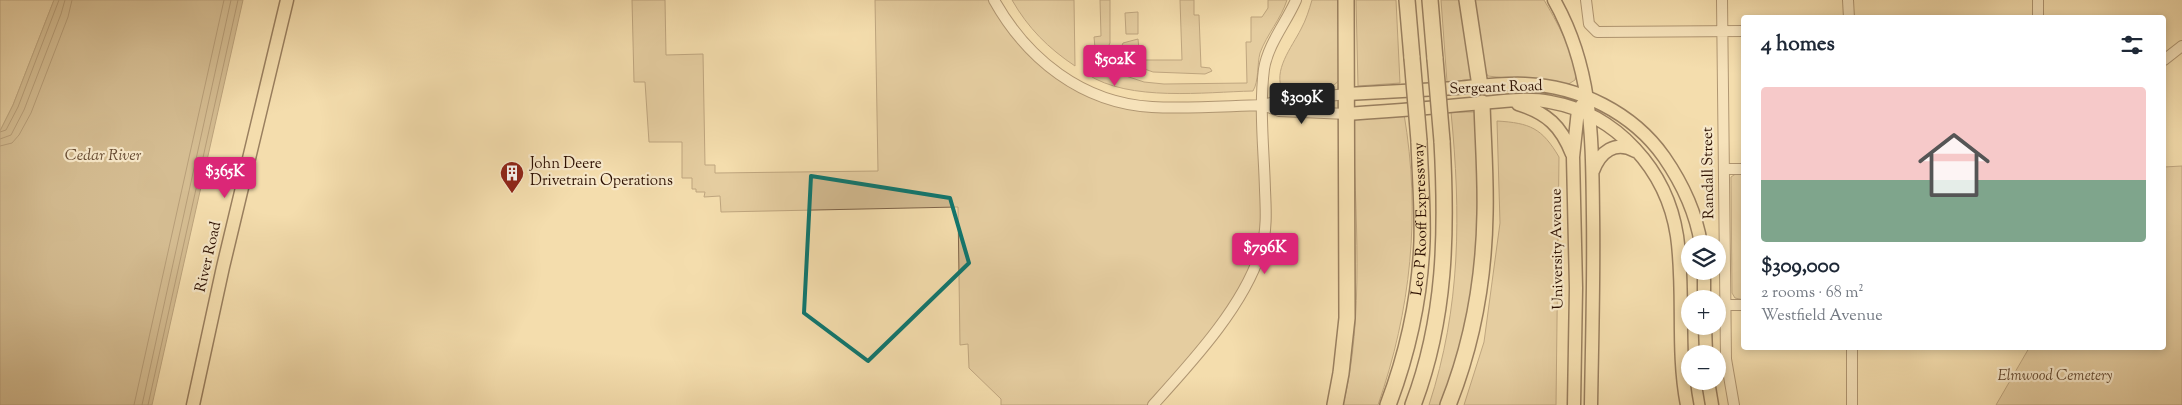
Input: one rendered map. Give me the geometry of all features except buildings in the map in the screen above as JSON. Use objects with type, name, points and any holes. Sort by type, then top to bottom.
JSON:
[{"type":"highway","points":[[1335,405],[1341,373],[1346,318],[1346,0]]},
{"type":"highway","name":"Leo P Rooff Expressway","points":[[1388,405],[1405,357],[1412,325],[1422,240],[1419,141],[1407,0]]},
{"type":"highway","name":"Leo P Rooff Expressway","points":[[1413,405],[1428,360],[1443,270],[1446,206],[1430,0]]},
{"type":"highway","points":[[1467,0],[1480,86]]},
{"type":"highway","points":[[1448,405],[1468,344],[1482,271],[1485,214],[1482,103]]},
{"type":"main road","name":"River Road","points":[[193,405],[223,267],[287,0]]},
{"type":"main road","points":[[1554,0],[1573,40],[1588,97],[1590,116],[1593,271],[1591,405]]},
{"type":"main road","name":"Sergeant Road","points":[[1347,94],[1480,86],[1538,85],[1564,89],[1588,97],[1633,124],[1659,150],[1686,196],[1700,235]]},
{"type":"main road","points":[[1480,86],[1482,103]]},
{"type":"main road","points":[[1578,110],[1588,97]]},
{"type":"main road","name":"Sergeant Road","points":[[1347,114],[1511,101],[1550,102],[1578,110],[1617,132],[1642,155],[1661,185],[1674,218],[1680,259],[1681,358],[1687,405]]},
{"type":"main road","points":[[1511,101],[1530,107],[1552,122],[1566,138],[1573,157]]},
{"type":"main road","name":"University Avenue","points":[[1574,405],[1576,288],[1573,157],[1578,110]]},
{"type":"main road","points":[[1592,173],[1599,158],[1610,148],[1623,146],[1642,155]]},
{"type":"main road","points":[[1710,390],[1712,405]]},
{"type":"street","points":[[994,0],[1012,30],[1045,65],[1084,90],[1130,104],[1152,107],[1263,105],[1278,101],[1347,94]]},
{"type":"street","points":[[1153,405],[1211,337],[1236,300],[1254,269],[1262,250],[1266,227],[1264,68],[1269,52],[1296,0]]},
{"type":"street","points":[[1586,0],[1588,20],[1591,28],[1598,32],[1741,31]]},
{"type":"street","name":"Randall Street","points":[[1722,0],[1726,290]]},
{"type":"street","points":[[1848,0],[1849,15]]},
{"type":"street","points":[[2038,0],[2038,15]]},
{"type":"street","points":[[2166,58],[2182,46]]},
{"type":"street","points":[[1263,105],[1279,111],[1347,114]]},
{"type":"street","points":[[1724,169],[1741,168]]},
{"type":"street","points":[[1726,305],[1741,305]]},
{"type":"street","name":"Randall Street","points":[[1726,335],[1726,358],[1734,405]]},
{"type":"street","points":[[1852,350],[1852,405]]},
{"type":"highlighted area","points":[[811,176],[950,198],[969,263],[868,361],[804,313]]},
{"type":"green space","points":[[0,0],[54,0],[13,105],[0,131]]},
{"type":"green space","points":[[632,0],[665,0],[666,55],[703,54],[705,165],[715,165],[715,173],[878,171],[875,0],[994,0],[999,10],[1064,78],[1130,104],[1263,105],[1266,227],[1236,301],[1153,405],[1001,405],[1001,399],[969,368],[968,344],[960,345],[958,207],[721,212],[720,196],[704,197],[705,192],[696,192],[696,189],[692,189],[692,178],[682,178],[682,142],[649,142],[645,82],[634,82]]},
{"type":"green space","points":[[1012,0],[1074,0],[1075,66],[1039,37]]},
{"type":"green space","points":[[1100,0],[1110,0],[1110,43],[1107,49],[1102,51],[1095,48],[1094,37],[1101,36]]},
{"type":"green space","points":[[1180,0],[1194,0],[1194,15],[1199,15],[1201,67],[1210,68],[1212,71],[1205,74],[1153,72],[1122,61],[1120,50],[1123,43],[1138,39],[1140,60],[1182,60]]},
{"type":"green space","points":[[1268,0],[1287,0],[1260,53],[1253,91],[1145,92],[1124,89],[1104,83],[1087,74],[1090,68],[1096,66],[1144,82],[1164,84],[1247,83],[1246,42],[1251,42],[1251,17],[1262,17],[1268,8]]},
{"type":"green space","points":[[1312,0],[1339,0],[1339,80],[1335,84],[1321,90],[1305,92],[1283,91],[1280,83],[1281,67],[1304,22]]},
{"type":"green space","points":[[1356,0],[1396,0],[1400,83],[1358,86]]},
{"type":"green space","points":[[1441,0],[1463,0],[1472,81],[1447,82]]},
{"type":"green space","points":[[1471,0],[1544,0],[1570,52],[1576,73],[1575,80],[1567,85],[1488,76],[1484,70]]},
{"type":"green space","points":[[1138,12],[1138,34],[1126,34],[1125,13]]},
{"type":"green space","points":[[1451,112],[1478,112],[1482,200],[1472,305],[1443,405],[1429,405],[1440,368],[1447,332],[1456,260],[1456,187]]},
{"type":"green space","points":[[1404,114],[1412,188],[1412,225],[1410,261],[1398,334],[1378,405],[1343,405],[1350,371],[1356,300],[1357,227],[1353,121],[1354,118]]},
{"type":"green space","points":[[1497,121],[1518,123],[1541,133],[1559,157],[1556,405],[1464,405],[1484,342],[1500,223]]},
{"type":"green space","name":"Elmwood Cemetery","points":[[2182,166],[2182,405],[1996,405],[2028,350],[2166,350],[2166,167]]},
{"type":"green space","points":[[1741,173],[1741,299],[1735,298],[1732,293],[1731,177]]},
{"type":"water","name":"Cedar River","points":[[54,0],[243,0],[152,405],[0,405],[0,131],[13,105]]},
{"type":"place","name":"John Deere Drivetrain Operations","points":[[512,194]]}]
